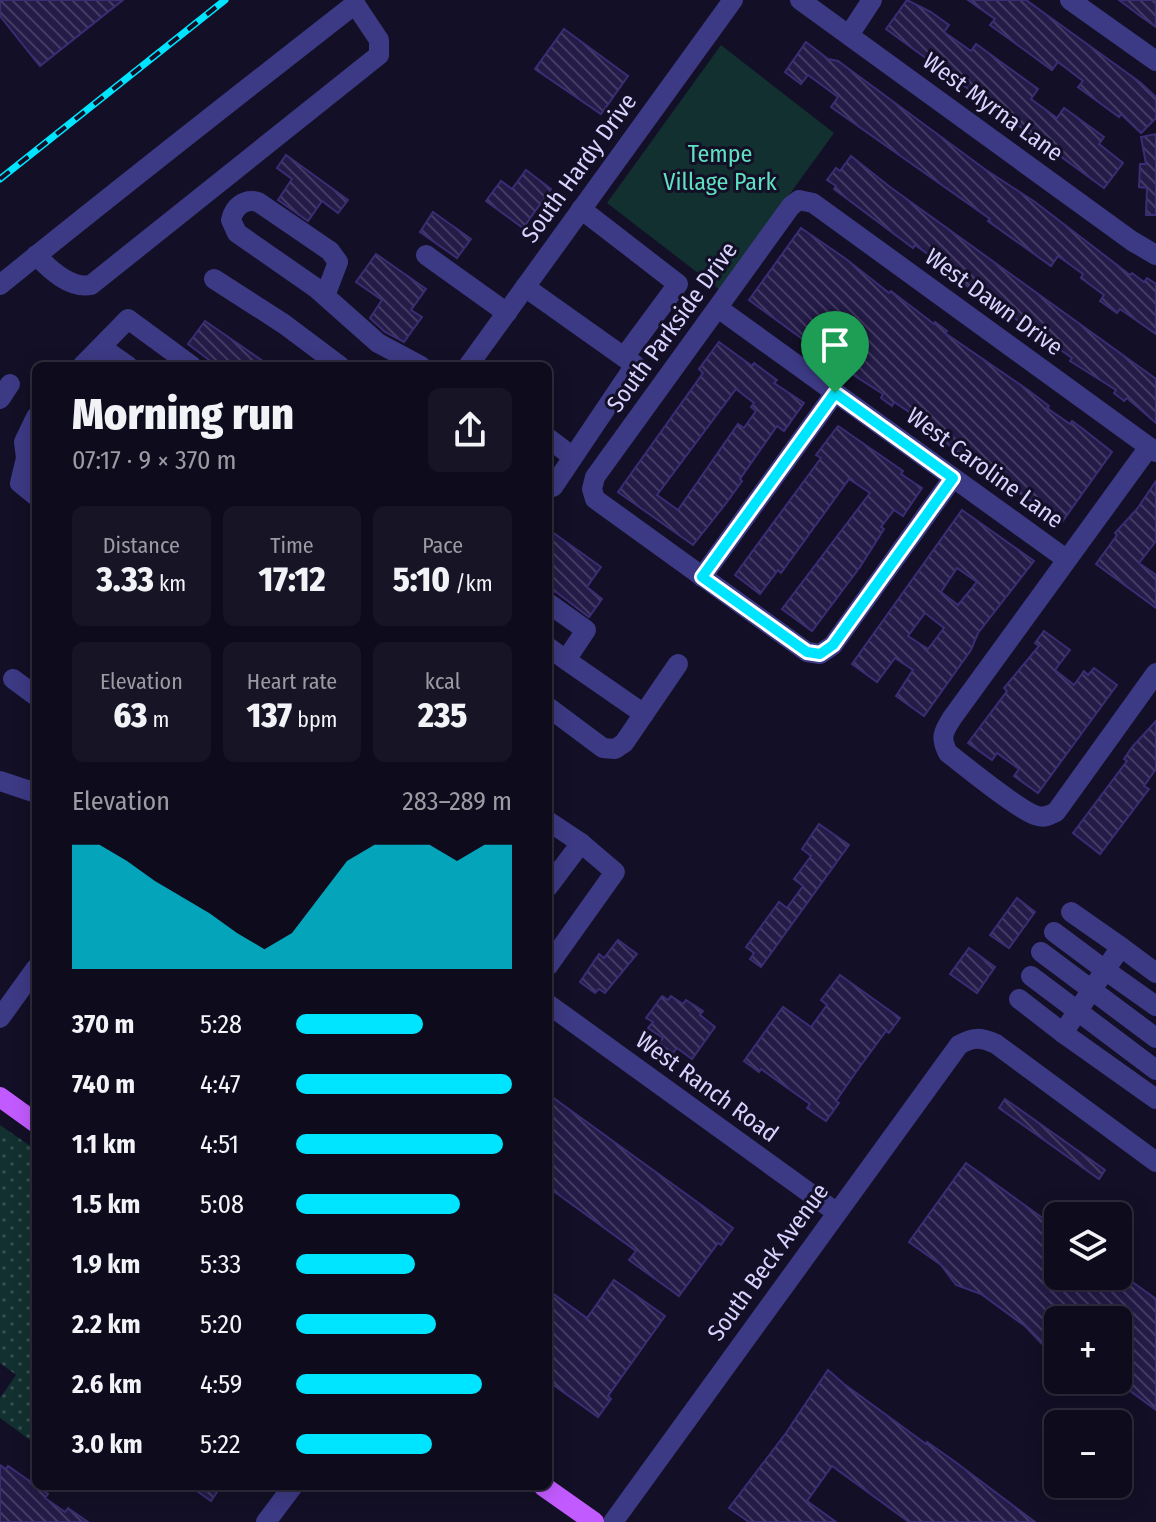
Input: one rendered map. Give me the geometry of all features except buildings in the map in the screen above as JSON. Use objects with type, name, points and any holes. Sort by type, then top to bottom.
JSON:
[{"type":"main road","points":[[0,1097],[32,1120]]},
{"type":"main road","points":[[549,1490],[594,1522]]},
{"type":"street","name":"South Hardy Drive","points":[[471,362],[733,0]]},
{"type":"street","name":"West Myrna Lane","points":[[800,0],[1132,241],[1156,255]]},
{"type":"street","points":[[849,35],[872,0]]},
{"type":"street","points":[[1070,0],[1156,61]]},
{"type":"street","points":[[0,285],[36,255],[129,181],[355,4],[379,40],[379,55],[91,285],[81,287],[51,271],[36,255]]},
{"type":"street","name":"South Parkside Drive","points":[[702,577],[595,499],[592,489],[596,476],[791,206],[799,200]]},
{"type":"street","name":"West Dawn Drive","points":[[799,200],[813,203],[1152,449]]},
{"type":"street","points":[[325,296],[338,262],[330,251],[258,202],[247,201],[235,209],[231,220],[237,233],[325,296],[378,343],[414,362]]},
{"type":"street","points":[[581,209],[678,284],[624,357]]},
{"type":"street","points":[[426,255],[507,313]]},
{"type":"street","points":[[214,279],[284,324],[335,362]]},
{"type":"street","points":[[525,287],[635,365],[552,486]]},
{"type":"street","name":"West Caroline Lane","points":[[718,308],[1066,559]]},
{"type":"street","points":[[86,362],[128,319],[187,362]]},
{"type":"street","points":[[101,347],[122,362]]},
{"type":"street","points":[[835,393],[702,577],[807,652],[820,654],[833,645],[953,478]]},
{"type":"street","points":[[552,441],[573,457]]},
{"type":"street","points":[[30,447],[20,483],[32,493]]},
{"type":"street","points":[[1152,449],[1066,559],[952,718],[943,732],[942,742],[948,753],[1015,803],[1036,816],[1047,816],[1056,812],[1156,673]]},
{"type":"street","points":[[552,606],[586,630],[566,660]]},
{"type":"street","points":[[552,650],[644,714]]},
{"type":"street","points":[[552,710],[603,748],[615,749],[624,743],[678,664]]},
{"type":"street","points":[[13,679],[32,693]]},
{"type":"street","points":[[0,781],[32,792]]},
{"type":"street","points":[[552,824],[615,872],[552,960]]},
{"type":"street","points":[[552,882],[581,843]]},
{"type":"street","points":[[1071,912],[1156,973]]},
{"type":"street","points":[[1054,932],[1156,1006]]},
{"type":"street","points":[[1063,1033],[1121,947]]},
{"type":"street","points":[[1041,952],[1156,1038]]},
{"type":"street","points":[[0,1018],[32,974]]},
{"type":"street","points":[[1031,976],[1156,1070]]},
{"type":"street","points":[[1019,999],[1156,1099]]},
{"type":"street","name":"West Ranch Road","points":[[552,1007],[836,1212]]},
{"type":"street","name":"South Beck Avenue","points":[[613,1522],[959,1045],[972,1038],[982,1038],[996,1044],[1156,1162]]},
{"type":"street","points":[[266,1522],[290,1490]]},
{"type":"green space","name":"Tempe Village Park","points":[[721,45],[834,133],[720,290],[607,203]]},
{"type":"green space","points":[[0,1125],[32,1147],[32,1441],[0,1418],[0,1398],[16,1375],[0,1363]]},
{"type":"railway","points":[[0,179],[225,0]]},
{"type":"route","points":[[835,393],[953,478],[833,645],[820,654],[807,652],[702,577],[835,393]]}]
